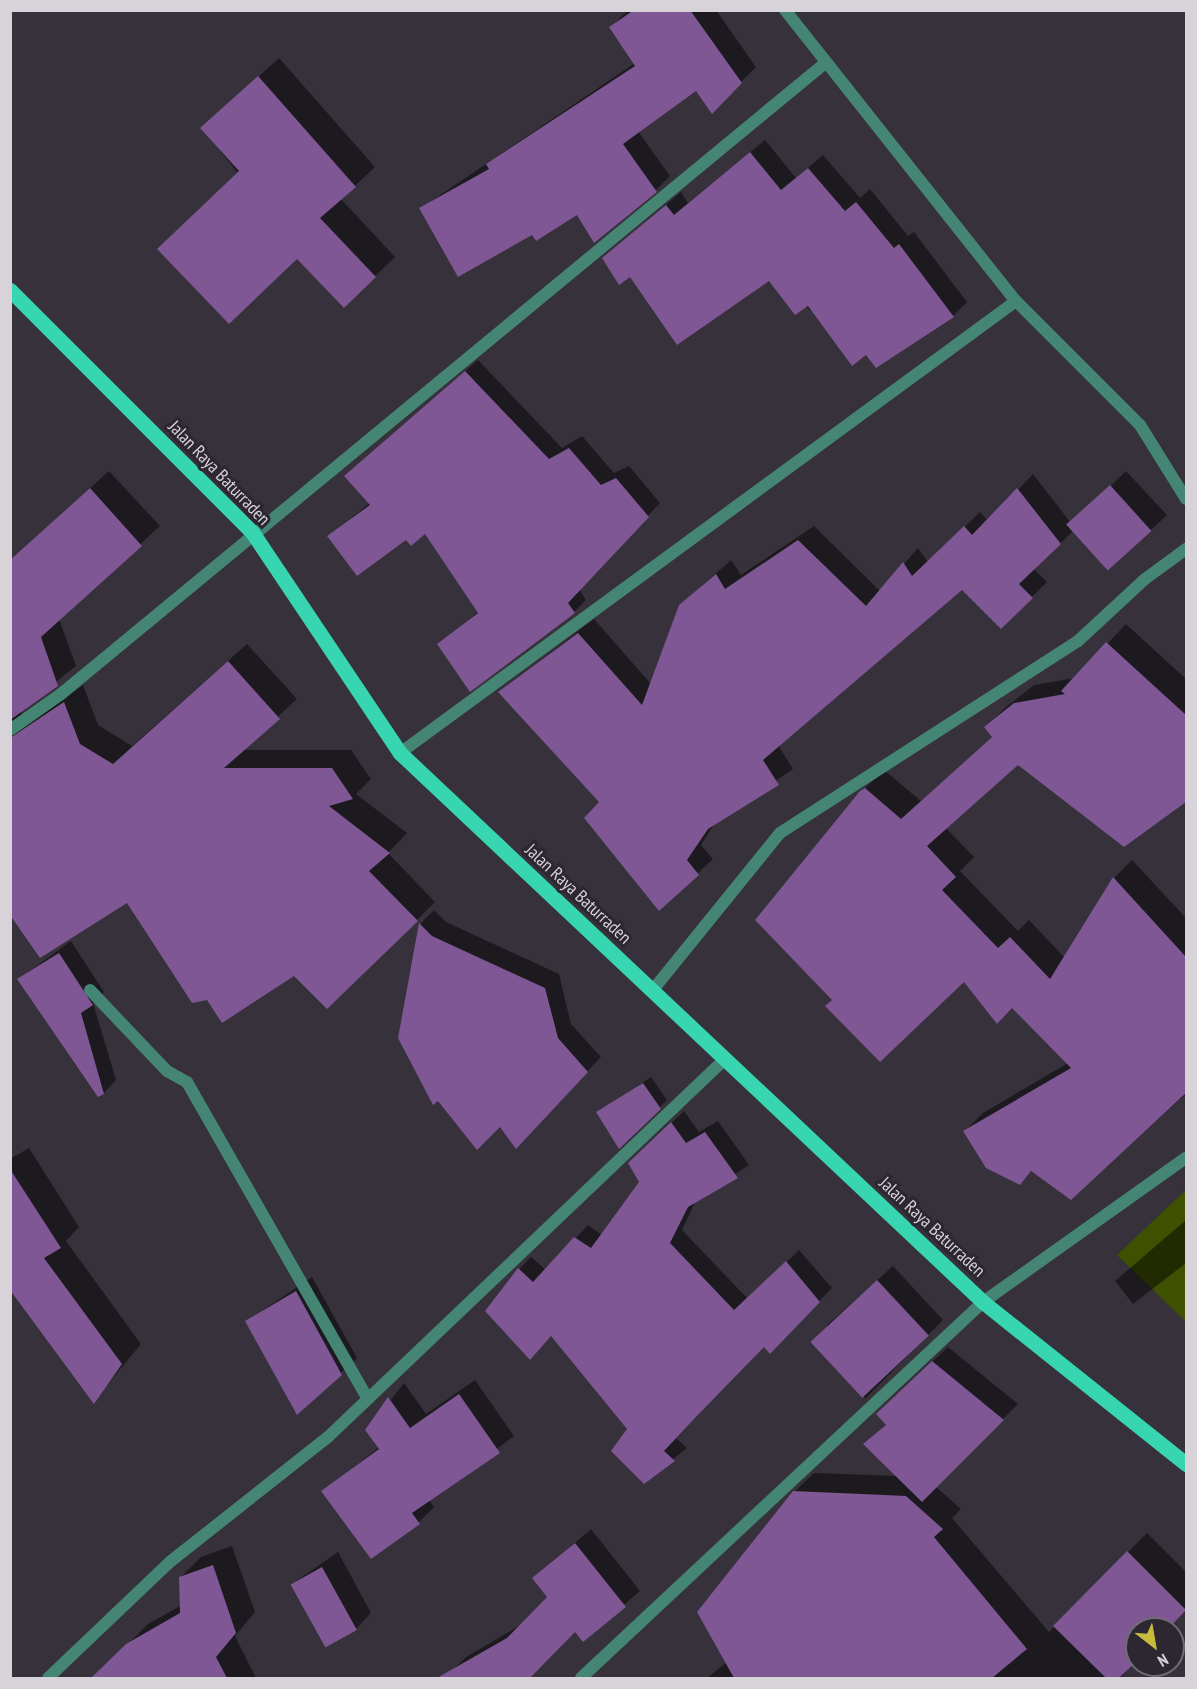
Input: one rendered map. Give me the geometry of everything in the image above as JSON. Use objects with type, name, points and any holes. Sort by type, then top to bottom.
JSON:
[{"type":"main road","name":"Jalan Raya Baturraden","points":[[10,290],[252,532],[400,753],[983,1302],[1186,1464]]},
{"type":"street","points":[[785,10],[824,64],[1016,301],[1140,426],[1186,499]]},
{"type":"street","points":[[10,730],[61,694],[252,532],[824,64]]},
{"type":"street","points":[[400,753],[1016,301]]},
{"type":"street","points":[[652,991],[780,833],[1078,641],[1144,579],[1186,549]]},
{"type":"street","points":[[90,990],[167,1071],[187,1082],[366,1396]]},
{"type":"street","points":[[48,1678],[171,1562],[284,1477],[366,1396],[725,1059]]},
{"type":"street","points":[[581,1678],[983,1302],[1186,1158]]},
{"type":"green space","points":[[1186,1190],[1186,1322],[1117,1255]]},
{"type":"building","points":[[634,10],[690,10],[742,83],[712,114],[696,91],[623,144],[657,192],[594,243],[577,215],[536,241],[532,235],[458,277],[419,208],[489,169],[486,164],[635,66],[609,27]]},
{"type":"building","points":[[258,76],[356,187],[320,218],[376,277],[344,308],[297,259],[229,324],[157,249],[239,171],[200,128]]},
{"type":"building","points":[[750,152],[781,190],[808,168],[845,211],[856,202],[894,248],[899,244],[954,317],[876,368],[866,355],[852,366],[808,306],[795,315],[769,281],[677,345],[630,277],[619,285],[602,258],[666,205],[674,215]]},
{"type":"building","points":[[465,371],[549,459],[569,448],[601,485],[616,478],[649,517],[568,603],[575,613],[470,692],[437,644],[478,613],[425,534],[411,546],[406,540],[357,576],[327,536],[370,505],[344,476]]},
{"type":"building","points":[[1110,485],[1151,531],[1108,571],[1066,524]]},
{"type":"building","points":[[90,488],[142,546],[41,637],[58,686],[10,720],[10,560]]},
{"type":"building","points":[[1017,488],[1061,544],[1019,584],[1033,598],[1001,629],[962,590],[763,760],[779,785],[708,829],[687,860],[699,875],[659,911],[584,818],[599,802],[498,692],[578,633],[642,705],[679,605],[716,574],[725,589],[798,540],[866,606],[903,562],[912,576],[964,526],[972,535]]},
{"type":"building","points":[[1106,642],[1186,715],[1186,802],[1124,847],[1018,765],[927,846],[956,877],[942,890],[998,948],[1010,937],[1050,979],[1113,877],[1186,957],[1186,1093],[1071,1200],[1031,1171],[1020,1185],[986,1168],[963,1131],[1071,1068],[1012,1008],[997,1024],[964,982],[880,1062],[825,1006],[832,1000],[755,920],[860,791],[865,788],[901,819],[992,737],[984,727],[1014,703],[1065,694],[1061,691]]},
{"type":"building","points":[[228,661],[280,719],[224,768],[332,768],[353,799],[329,806],[390,853],[369,871],[418,921],[327,1009],[294,976],[222,1023],[207,1000],[192,1003],[127,903],[40,958],[10,915],[10,738],[64,702],[80,744],[113,764]]},
{"type":"building","points":[[419,923],[432,936],[545,988],[558,1038],[588,1072],[516,1149],[500,1127],[477,1150],[438,1101],[433,1105],[398,1038]]},
{"type":"building","points":[[59,953],[93,1005],[81,1013],[104,1094],[98,1097],[17,979]]},
{"type":"building","points":[[643,1083],[661,1109],[619,1149],[596,1112]]},
{"type":"building","points":[[671,1122],[686,1143],[705,1132],[738,1178],[688,1207],[670,1243],[734,1310],[786,1261],[820,1302],[770,1354],[764,1347],[695,1418],[664,1451],[675,1461],[644,1484],[611,1451],[627,1429],[551,1336],[530,1360],[485,1311],[518,1268],[533,1282],[574,1237],[591,1248],[639,1182],[628,1163]]},
{"type":"building","points":[[10,1169],[61,1248],[44,1258],[122,1364],[94,1404],[10,1290]]},
{"type":"building","points":[[877,1280],[929,1336],[862,1398],[810,1342]]},
{"type":"building","points":[[296,1291],[342,1375],[297,1415],[245,1321]]},
{"type":"building","points":[[932,1361],[1004,1420],[922,1502],[863,1444],[886,1425],[876,1414]]},
{"type":"building","points":[[459,1394],[500,1453],[412,1513],[420,1524],[371,1559],[321,1491],[379,1449],[365,1430],[388,1397],[410,1428]]},
{"type":"building","points":[[793,1491],[906,1496],[943,1529],[934,1537],[1027,1649],[992,1678],[734,1678],[697,1612]]},
{"type":"building","points":[[575,1543],[626,1607],[583,1642],[575,1632],[530,1678],[437,1678],[507,1638],[547,1597],[532,1578]]},
{"type":"building","points":[[1127,1551],[1186,1610],[1179,1617],[1125,1617],[1125,1672],[1119,1678],[1106,1678],[1053,1626]]},
{"type":"building","points":[[213,1565],[236,1633],[216,1657],[227,1678],[91,1678],[126,1644],[180,1613],[179,1577]]},
{"type":"building","points":[[322,1567],[357,1630],[325,1647],[291,1584]]}]
